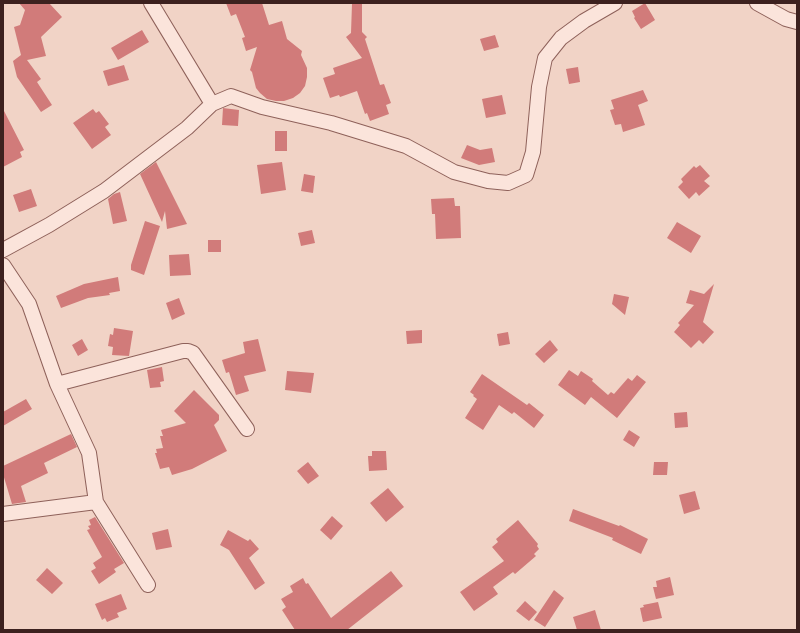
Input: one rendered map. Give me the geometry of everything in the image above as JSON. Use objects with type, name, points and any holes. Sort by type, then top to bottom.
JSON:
[{"type":"street","points":[[151,3],[212,104]]},
{"type":"street","points":[[3,250],[104,191],[187,128],[212,104],[230,96],[262,107],[331,123],[406,146],[454,172],[488,181],[508,183],[526,175],[533,152],[539,87],[545,58],[561,38],[584,21],[615,3]]},
{"type":"street","points":[[757,3],[786,19],[797,22]]},
{"type":"street","points":[[3,265],[29,304],[57,384],[89,453],[96,502],[148,585]]},
{"type":"street","points":[[57,384],[188,351],[193,353],[247,429]]},
{"type":"street","points":[[3,514],[96,502]]},
{"type":"building","points":[[19,3],[49,3],[62,17],[41,37],[46,56],[27,60],[41,79],[37,82],[52,105],[41,112],[17,77],[13,61],[21,55],[14,27],[20,25],[25,10]]},
{"type":"building","points":[[226,3],[262,3],[269,25],[282,21],[287,39],[302,51],[301,55],[307,68],[305,86],[300,93],[293,98],[284,101],[276,101],[267,99],[260,93],[256,88],[252,72],[250,70],[257,47],[246,51],[242,38],[245,37],[236,14],[231,16]]},
{"type":"building","points":[[645,3],[655,20],[641,29],[634,18],[635,17],[632,11]]},
{"type":"building","points":[[352,4],[362,4],[362,32],[367,37],[365,39],[380,85],[384,84],[391,103],[386,105],[389,114],[370,121],[367,113],[365,114],[357,91],[340,97],[339,95],[330,98],[323,78],[335,74],[333,68],[362,58],[346,37],[351,33]]},
{"type":"building","points":[[142,30],[149,42],[118,60],[111,48]]},
{"type":"building","points":[[495,35],[499,47],[484,51],[480,39]]},
{"type":"building","points":[[124,65],[129,80],[108,86],[103,71]]},
{"type":"building","points":[[578,67],[580,82],[569,84],[566,69]]},
{"type":"building","points":[[643,90],[648,101],[638,105],[645,125],[623,132],[621,124],[615,125],[610,110],[614,109],[611,100]]},
{"type":"building","points":[[502,95],[506,114],[486,118],[482,99]]},
{"type":"building","points":[[223,108],[239,110],[238,126],[222,125]]},
{"type":"building","points":[[3,109],[24,150],[20,152],[22,157],[3,167]]},
{"type":"building","points":[[93,109],[96,113],[99,111],[109,124],[105,127],[111,135],[92,149],[73,123]]},
{"type":"building","points":[[275,131],[287,131],[287,151],[275,151]]},
{"type":"building","points":[[467,145],[480,150],[492,148],[495,162],[479,165],[461,158]]},
{"type":"building","points":[[156,162],[187,224],[167,229],[165,211],[162,222],[140,174]]},
{"type":"building","points":[[282,162],[286,190],[261,194],[257,165]]},
{"type":"building","points":[[700,165],[710,176],[704,181],[710,186],[699,196],[696,192],[689,199],[678,187],[683,182],[681,179],[694,166],[696,168]]},
{"type":"building","points":[[304,174],[315,176],[313,193],[301,191]]},
{"type":"building","points":[[31,189],[37,206],[19,212],[13,195]]},
{"type":"building","points":[[120,192],[127,221],[113,224],[108,199],[114,194]]},
{"type":"building","points":[[454,198],[455,206],[460,206],[461,238],[436,239],[435,214],[432,214],[431,199]]},
{"type":"building","points":[[145,221],[160,226],[144,275],[131,270],[131,265]]},
{"type":"building","points":[[677,222],[701,236],[691,253],[667,238]]},
{"type":"building","points":[[312,230],[315,243],[301,246],[298,233]]},
{"type":"building","points":[[208,240],[221,240],[221,252],[208,252]]},
{"type":"building","points":[[189,254],[191,275],[170,276],[169,255]]},
{"type":"building","points":[[118,277],[120,291],[109,293],[110,295],[88,298],[61,308],[56,296],[84,284]]},
{"type":"building","points":[[714,284],[703,322],[714,332],[703,344],[699,340],[691,348],[674,332],[680,325],[678,323],[694,305],[686,303],[690,290],[704,294]]},
{"type":"building","points":[[614,294],[629,297],[625,315],[612,304]]},
{"type":"building","points":[[179,298],[185,314],[172,320],[166,303]]},
{"type":"building","points":[[114,328],[133,331],[129,356],[112,355],[113,347],[108,346],[110,334],[113,335]]},
{"type":"building","points":[[422,330],[422,343],[407,344],[406,331]]},
{"type":"building","points":[[508,332],[510,344],[499,346],[497,334]]},
{"type":"building","points":[[82,339],[88,350],[78,356],[72,345]]},
{"type":"building","points":[[258,339],[266,371],[244,376],[249,391],[236,395],[229,372],[226,373],[222,360],[245,353],[243,342]]},
{"type":"building","points":[[550,340],[558,350],[544,363],[535,354]]},
{"type":"building","points":[[162,367],[164,381],[160,382],[161,387],[150,388],[147,370]]},
{"type":"building","points":[[569,370],[578,376],[581,371],[593,379],[592,381],[608,395],[611,392],[614,394],[628,378],[632,381],[637,375],[646,382],[617,418],[591,397],[585,405],[558,385]]},
{"type":"building","points":[[287,371],[314,373],[311,393],[285,390]]},
{"type":"building","points":[[482,374],[527,405],[529,403],[544,415],[534,428],[514,412],[512,414],[499,405],[483,430],[465,418],[477,399],[470,392]]},
{"type":"building","points":[[194,390],[219,415],[219,420],[214,425],[227,451],[192,469],[172,475],[169,467],[160,469],[155,453],[157,453],[156,449],[163,448],[160,436],[163,436],[161,430],[186,423],[174,411]]},
{"type":"building","points":[[26,399],[32,409],[3,426],[3,412]]},
{"type":"building","points":[[687,412],[688,427],[675,428],[674,413]]},
{"type":"building","points":[[629,430],[640,437],[634,447],[623,440]]},
{"type":"building","points":[[71,434],[77,447],[44,463],[48,473],[21,486],[26,502],[12,504],[3,474],[3,466]]},
{"type":"building","points":[[372,451],[386,451],[387,470],[369,471],[368,456],[372,456]]},
{"type":"building","points":[[308,462],[319,476],[308,484],[297,471]]},
{"type":"building","points":[[654,462],[668,462],[667,475],[653,475]]},
{"type":"building","points":[[388,488],[404,507],[386,522],[370,503]]},
{"type":"building","points":[[695,491],[700,509],[684,514],[679,495]]},
{"type":"building","points":[[573,509],[619,526],[620,525],[648,539],[641,554],[612,540],[613,538],[569,521]]},
{"type":"building","points":[[332,516],[343,526],[331,540],[320,530]]},
{"type":"building","points":[[95,517],[124,563],[114,569],[116,572],[99,584],[91,571],[96,568],[93,563],[102,557],[87,530],[90,529],[88,526],[91,525],[89,520]]},
{"type":"building","points":[[518,520],[538,544],[537,546],[539,549],[534,554],[536,556],[515,574],[513,572],[493,587],[498,594],[474,611],[460,592],[504,561],[492,547],[498,542],[496,539]]},
{"type":"building","points":[[168,529],[172,547],[156,550],[152,533]]},
{"type":"building","points":[[228,530],[248,541],[250,539],[259,549],[249,558],[265,583],[255,590],[229,550],[220,545]]},
{"type":"building","points":[[47,568],[63,583],[52,594],[36,580]]},
{"type":"building","points":[[391,571],[403,586],[347,630],[295,630],[282,610],[286,607],[281,599],[293,592],[290,586],[303,578],[306,584],[308,583],[331,618]]},
{"type":"building","points":[[670,577],[674,595],[656,599],[653,587],[657,587],[656,581]]},
{"type":"building","points":[[554,590],[564,598],[545,627],[534,620]]},
{"type":"building","points":[[121,594],[127,609],[117,613],[119,617],[107,622],[105,618],[102,620],[95,604]]},
{"type":"building","points":[[525,601],[537,612],[529,621],[516,611]]},
{"type":"building","points":[[658,602],[662,618],[643,622],[640,608],[644,607],[643,605]]},
{"type":"building","points":[[595,610],[601,630],[577,630],[573,617]]}]
